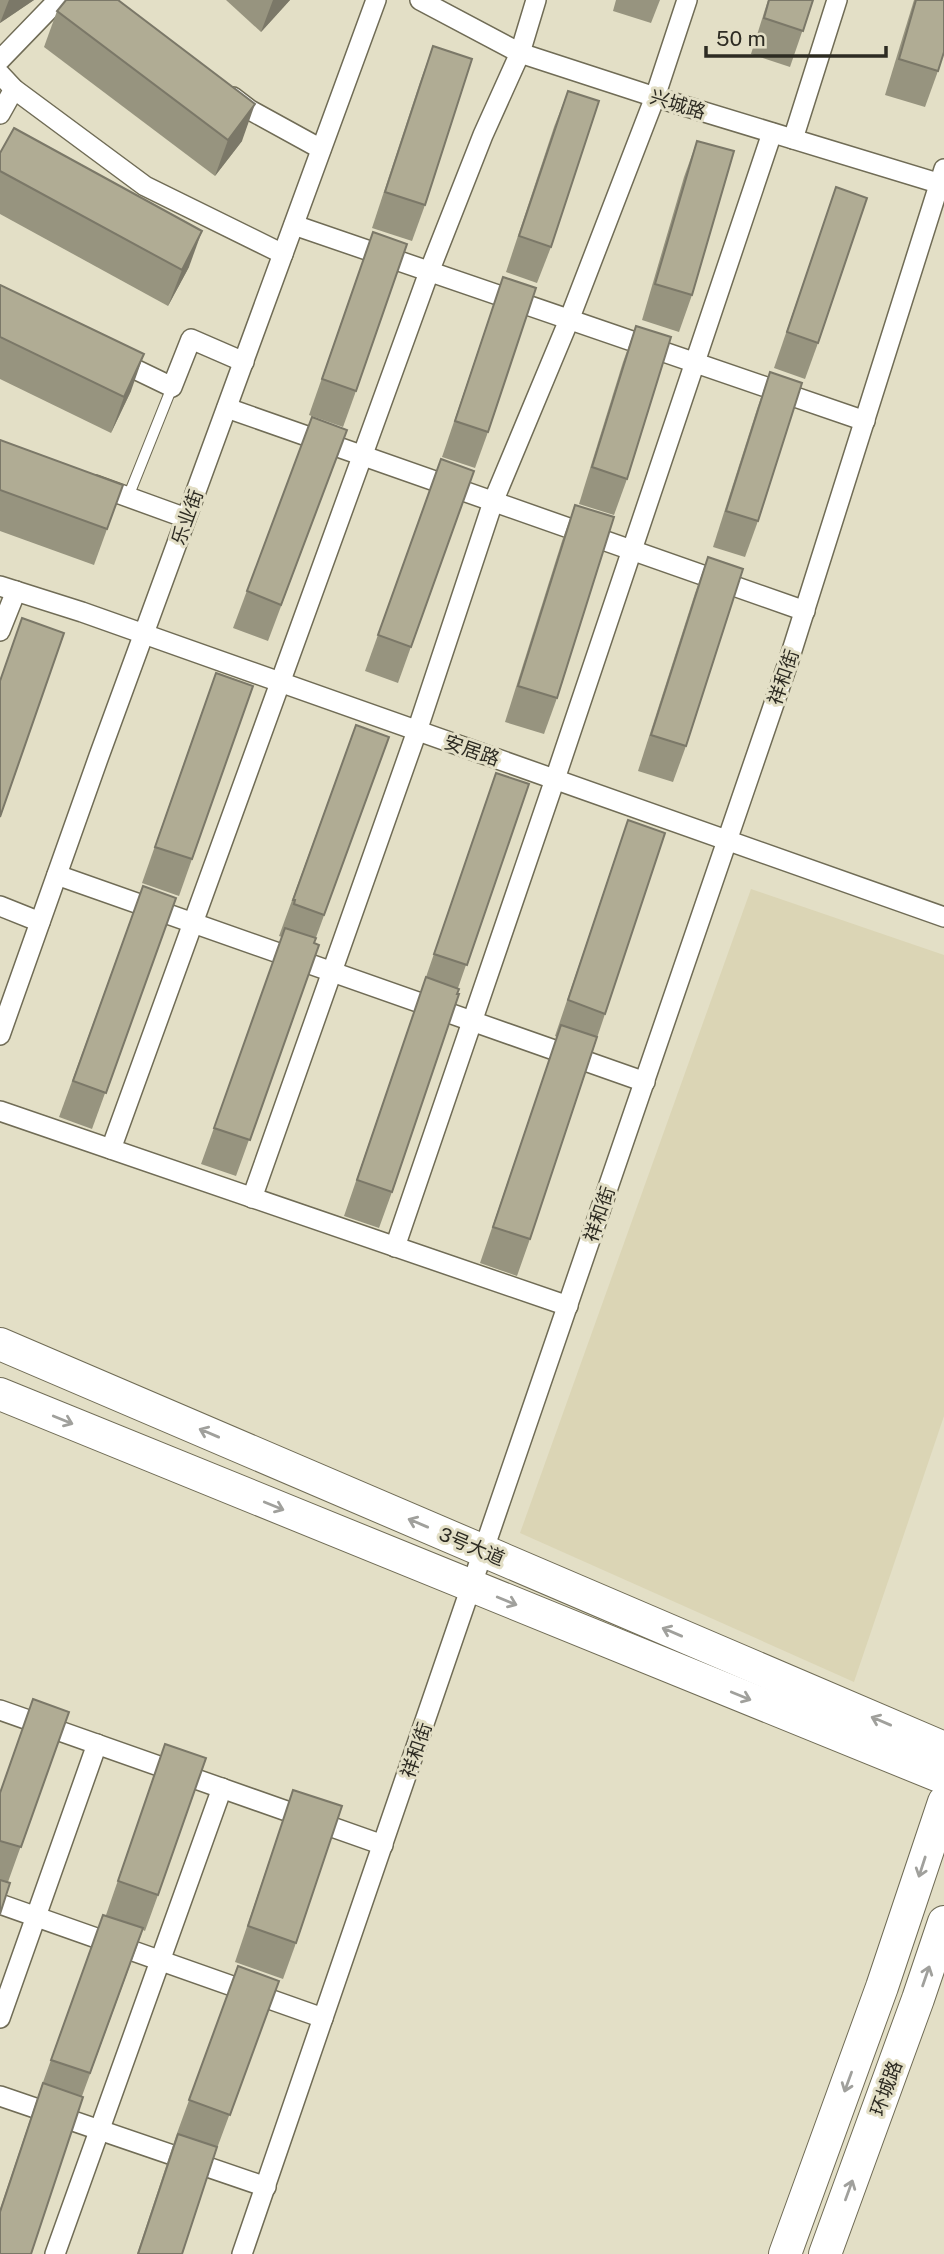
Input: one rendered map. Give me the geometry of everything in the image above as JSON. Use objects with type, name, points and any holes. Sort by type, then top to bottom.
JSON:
[{"type":"main road","name":"3号大道","points":[[0,1343],[944,1748]]},
{"type":"main road","name":"3号大道","points":[[0,1394],[944,1778]]},
{"type":"main road","points":[[785,2254],[883,1987],[944,1802]]},
{"type":"main road","name":"环城路","points":[[825,2254],[944,1922]]},
{"type":"street","points":[[0,61],[58,0]]},
{"type":"street","name":"乐业街","points":[[0,1035],[376,0]]},
{"type":"street","name":"兴城路","points":[[420,0],[520,52],[772,133],[942,180]]},
{"type":"street","points":[[111,1149],[361,455],[483,135],[520,52],[536,0]]},
{"type":"street","points":[[252,1198],[417,731],[493,502],[569,320],[655,97],[687,0]]},
{"type":"street","points":[[793,139],[837,0]]},
{"type":"street","points":[[0,74],[14,89],[145,187],[283,254]]},
{"type":"street","points":[[218,85],[250,110],[321,149]]},
{"type":"street","points":[[0,114],[14,89]]},
{"type":"street","points":[[395,1247],[772,133]]},
{"type":"street","name":"祥和街","points":[[242,2254],[805,611],[942,180]]},
{"type":"street","points":[[294,225],[865,421]]},
{"type":"street","points":[[98,351],[172,387],[191,339],[244,362]]},
{"type":"street","points":[[227,408],[805,611]]},
{"type":"street","points":[[77,478],[186,519]]},
{"type":"street","points":[[0,631],[8,588]]},
{"type":"street","name":"安居路","points":[[8,588],[944,917]]},
{"type":"street","points":[[57,875],[645,1082]]},
{"type":"street","points":[[0,906],[40,922]]},
{"type":"street","points":[[0,1111],[568,1306]]},
{"type":"street","points":[[0,1710],[383,1845]]},
{"type":"street","points":[[0,2018],[97,1744]]},
{"type":"street","points":[[54,2254],[222,1788]]},
{"type":"street","points":[[0,1904],[323,2018]]},
{"type":"street","points":[[0,2096],[266,2187]]},
{"type":"lane","points":[[128,497],[172,387]]},
{"type":"shaded area","points":[[751,889],[944,955],[944,1416],[854,1682],[520,1533]]},
{"type":"building","points":[[66,0],[118,0],[255,104],[228,140],[57,11]]},
{"type":"building","points":[[769,0],[813,0],[803,31],[764,18]]},
{"type":"building","points":[[916,0],[944,0],[944,52],[938,71],[899,59]]},
{"type":"building","points":[[433,46],[472,59],[425,205],[385,192]]},
{"type":"building","points":[[568,91],[599,101],[551,247],[519,236]]},
{"type":"building","points":[[14,128],[202,231],[182,270],[0,171],[0,153]]},
{"type":"building","points":[[697,141],[734,151],[692,295],[655,284]]},
{"type":"building","points":[[836,187],[867,198],[818,343],[787,332]]},
{"type":"building","points":[[373,232],[407,244],[356,391],[322,379]]},
{"type":"building","points":[[503,277],[536,288],[488,432],[455,421]]},
{"type":"building","points":[[0,285],[144,354],[124,397],[0,337]]},
{"type":"building","points":[[636,326],[671,337],[627,479],[592,467]]},
{"type":"building","points":[[770,372],[802,383],[758,521],[726,511]]},
{"type":"building","points":[[312,417],[347,430],[281,605],[247,591]]},
{"type":"building","points":[[0,440],[123,485],[107,529],[0,490]]},
{"type":"building","points":[[441,459],[474,471],[411,647],[378,635]]},
{"type":"building","points":[[575,505],[614,517],[557,698],[518,686]]},
{"type":"building","points":[[708,557],[743,569],[686,746],[651,735]]},
{"type":"building","points":[[22,618],[64,633],[0,817],[0,681]]},
{"type":"building","points":[[216,673],[253,686],[192,859],[155,847]]},
{"type":"building","points":[[356,725],[389,737],[324,915],[294,904],[293,900]]},
{"type":"building","points":[[496,773],[529,784],[467,965],[434,954]]},
{"type":"building","points":[[628,820],[665,833],[605,1014],[568,1000]]},
{"type":"building","points":[[143,886],[176,898],[106,1093],[73,1081]]},
{"type":"building","points":[[285,928],[316,938],[314,943],[319,945],[250,1140],[214,1128]]},
{"type":"building","points":[[426,977],[459,989],[459,994],[392,1192],[357,1180]]},
{"type":"building","points":[[561,1025],[597,1037],[530,1239],[493,1227]]},
{"type":"building","points":[[33,1699],[69,1712],[21,1847],[0,1841],[0,1793]]},
{"type":"building","points":[[165,1744],[206,1758],[158,1895],[118,1881]]},
{"type":"building","points":[[293,1790],[342,1806],[296,1943],[248,1926]]},
{"type":"building","points":[[0,1880],[10,1883],[0,1914]]},
{"type":"building","points":[[103,1915],[143,1928],[90,2073],[51,2060]]},
{"type":"building","points":[[238,1966],[279,1981],[230,2115],[189,2100]]},
{"type":"building","points":[[43,2083],[83,2097],[31,2254],[0,2254],[0,2212]]},
{"type":"building","points":[[178,2134],[217,2147],[182,2254],[138,2254]]}]
